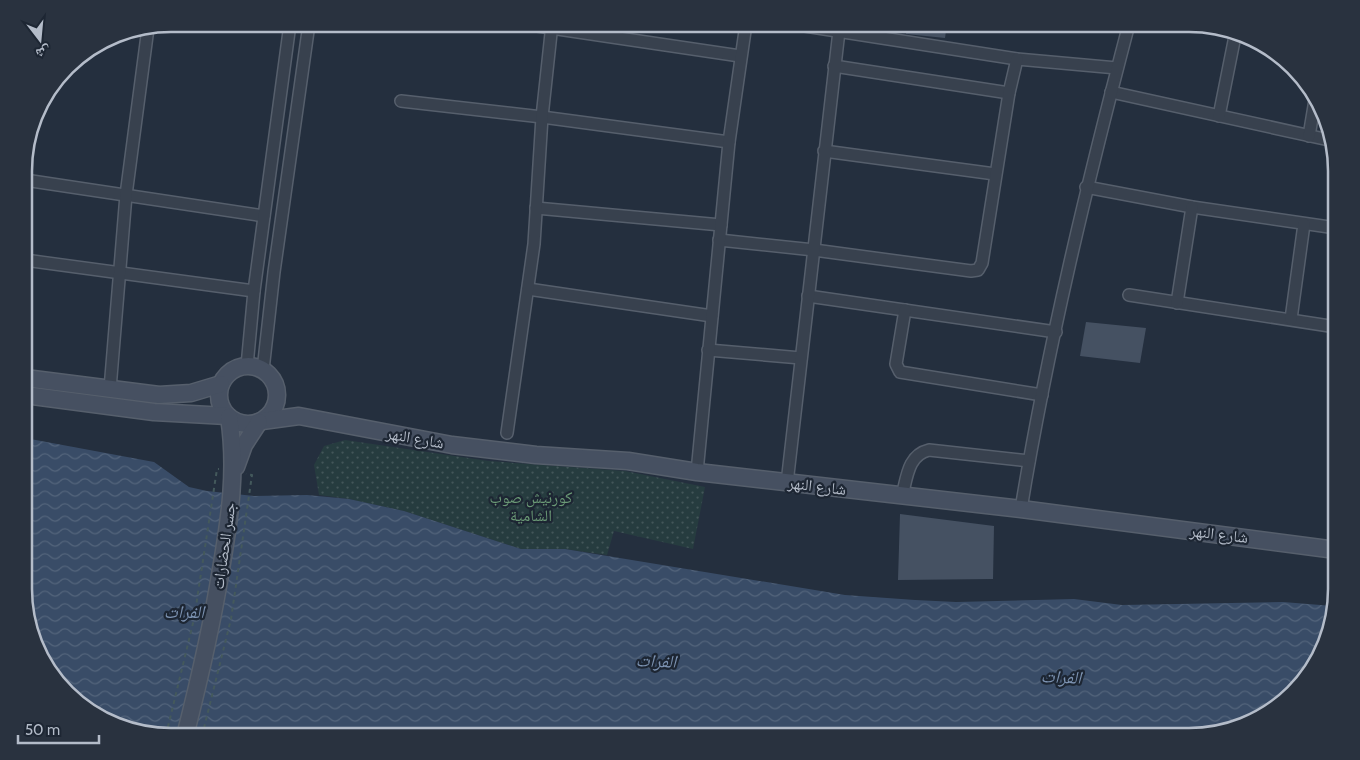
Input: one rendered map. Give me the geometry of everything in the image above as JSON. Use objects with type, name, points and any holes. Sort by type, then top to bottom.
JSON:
[{"type":"main road","points":[[234,472],[228,417],[219,398],[221,384],[231,371],[255,368],[271,377],[276,387],[299,416]]},
{"type":"main road","points":[[32,379],[170,396],[201,391],[221,384]]},
{"type":"main road","points":[[234,472],[244,446],[261,421],[275,406],[276,387]]},
{"type":"main road","points":[[32,396],[154,412],[228,417],[243,424],[261,421]]},
{"type":"main road","name":"شارع النهر","points":[[261,421],[299,416],[462,446],[536,455],[628,461],[697,472],[1021,509],[1327,549]]},
{"type":"main road","name":"جسر الحضارات","points":[[187,728],[218,592],[234,472]]},
{"type":"street","points":[[697,472],[729,142],[744,32]]},
{"type":"street","points":[[787,483],[839,32]]},
{"type":"street","points":[[847,32],[1017,59],[1118,68]]},
{"type":"street","points":[[1021,509],[1042,395],[1086,187],[1127,32]]},
{"type":"street","points":[[255,368],[254,291],[289,33]]},
{"type":"street","points":[[255,368],[274,272],[308,33]]},
{"type":"street","points":[[507,433],[528,289],[542,117],[551,33]]},
{"type":"street","points":[[593,33],[740,56]]},
{"type":"street","points":[[110,389],[126,195],[147,35]]},
{"type":"street","points":[[1219,116],[1234,40]]},
{"type":"street","points":[[719,240],[814,250],[971,271],[978,270],[982,263],[1009,93],[1017,59]]},
{"type":"street","points":[[834,66],[1009,93]]},
{"type":"street","points":[[1111,92],[1324,139]]},
{"type":"street","points":[[401,102],[542,117],[729,142]]},
{"type":"street","points":[[1309,136],[1313,111]]},
{"type":"street","points":[[824,151],[996,174]]},
{"type":"street","points":[[32,181],[264,216]]},
{"type":"street","points":[[1086,187],[1327,227]]},
{"type":"street","points":[[1176,303],[1192,206]]},
{"type":"street","points":[[536,208],[721,225]]},
{"type":"street","points":[[1291,319],[1304,224]]},
{"type":"street","points":[[32,261],[254,291]]},
{"type":"street","points":[[528,289],[712,316]]},
{"type":"street","points":[[1129,295],[1327,325]]},
{"type":"street","points":[[808,296],[1056,332]]},
{"type":"street","points":[[905,310],[896,364],[900,372],[1042,395]]},
{"type":"street","points":[[708,350],[801,358]]},
{"type":"street","points":[[902,496],[911,464],[914,457],[920,452],[929,450],[1029,461]]},
{"type":"path","points":[[168,728],[194,619],[217,469]]},
{"type":"path","points":[[204,728],[231,618],[252,475]]},
{"type":"green space","name":"كورنيش صوب الشامية","points":[[345,440],[489,461],[625,471],[705,487],[693,549],[614,531],[607,555],[565,549],[521,549],[404,511],[349,499],[319,495],[314,465],[324,446]]},
{"type":"water","name":"الفرات","points":[[32,439],[154,462],[189,487],[207,491],[254,496],[307,495],[349,499],[404,511],[521,549],[565,549],[845,595],[956,602],[1074,599],[1122,605],[1283,602],[1326,605],[1317,642],[1299,673],[1287,687],[1258,709],[1233,720],[1216,725],[1198,727],[172,728],[153,726],[118,717],[87,699],[67,680],[56,666],[43,642],[37,624],[32,588]]},
{"type":"building","points":[[906,32],[946,32],[945,38],[906,34]]},
{"type":"building","points":[[1086,322],[1146,328],[1140,363],[1080,356]]},
{"type":"building","points":[[900,514],[994,526],[993,579],[898,580]]}]
